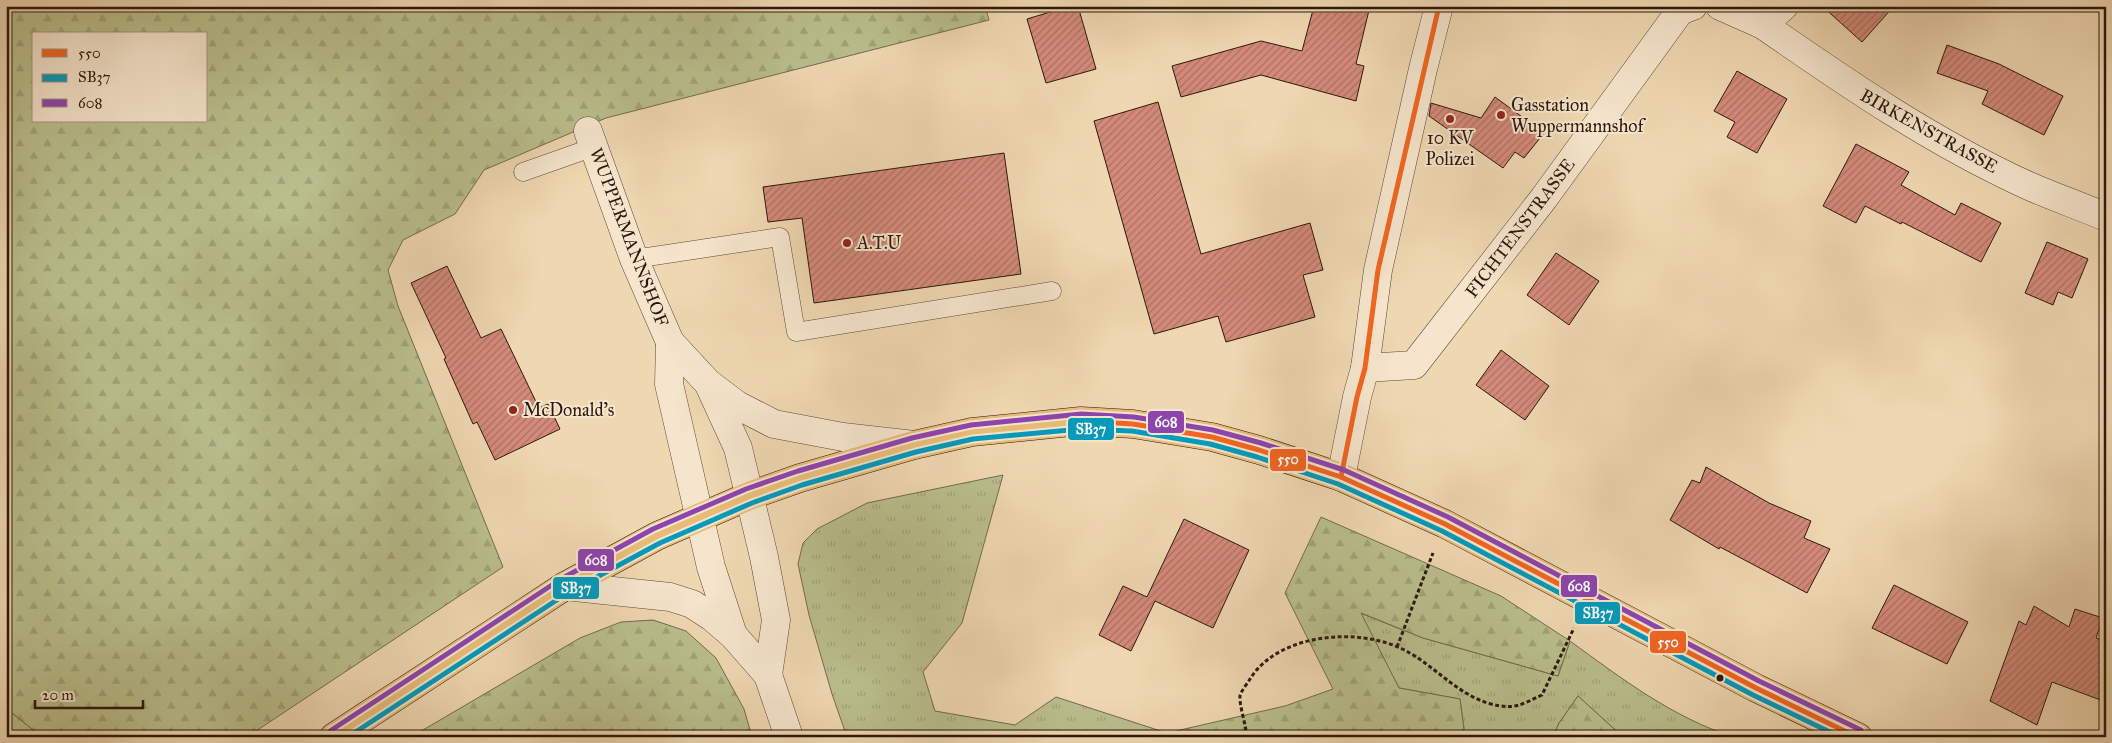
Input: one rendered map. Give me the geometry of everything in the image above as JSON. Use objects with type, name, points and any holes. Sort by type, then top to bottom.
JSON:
[{"type":"main road","points":[[334,737],[565,586],[657,536],[699,517],[749,496],[800,478],[914,444],[972,432],[1081,421],[1133,424],[1212,437],[1341,477],[1445,524],[1756,688],[1858,737]]},
{"type":"street","points":[[1341,477],[1357,397],[1365,368],[1378,270],[1439,6]]},
{"type":"street","name":"FICHTENSTRASSE","points":[[1365,368],[1414,365],[1544,198],[1680,11],[1693,6]]},
{"type":"street","points":[[1720,6],[1764,25],[1784,6]]},
{"type":"street","name":"BIRKENSTRASSE","points":[[1764,25],[1848,85],[1942,141],[2028,185],[2106,217]]},
{"type":"street","name":"WUPPERMANNSHOF","points":[[591,139],[634,259],[670,342],[708,383],[737,406],[774,424],[843,436],[914,444]]},
{"type":"street","name":"WUPPERMANNSHOF","points":[[670,342],[669,384],[711,567],[733,635]]},
{"type":"street","name":"WUPPERMANNSHOF","points":[[708,383],[738,448],[764,556],[776,620],[768,675]]},
{"type":"street","name":"WUPPERMANNSHOF","points":[[565,586],[670,597],[692,604],[712,617],[733,635],[768,675],[789,737]]},
{"type":"lane","points":[[523,172],[591,139]]},
{"type":"lane","points":[[634,259],[780,237],[796,332],[1052,292]]},
{"type":"path","points":[[1398,647],[1445,524]]},
{"type":"path","points":[[1247,737],[1240,695],[1253,674],[1269,657],[1293,645],[1324,638],[1352,636],[1376,639],[1398,647],[1408,652],[1462,691],[1490,703],[1514,708],[1542,695],[1560,660],[1586,599]]},
{"type":"green space","points":[[6,6],[985,6],[989,20],[606,118],[484,170],[455,214],[403,240],[388,270],[398,306],[503,567],[247,737],[42,737],[6,708]]},
{"type":"green space","points":[[1003,475],[962,623],[923,672],[935,711],[1015,725],[1056,697],[1167,733],[1168,737],[847,737],[832,694],[809,615],[798,564],[803,543],[817,529],[867,503]]},
{"type":"green space","points":[[1321,517],[1501,596],[1570,641],[1558,676],[1423,638],[1361,613],[1399,688],[1460,699],[1464,729],[1460,737],[1168,737],[1167,733],[1285,706],[1333,689],[1285,593]]},
{"type":"green space","points":[[1360,613],[1423,638],[1558,676],[1570,641],[1648,696],[1690,719],[1734,737],[1623,737],[1578,696],[1559,723],[1553,737],[1460,737],[1464,729],[1460,699],[1399,688]]},
{"type":"green space","points":[[653,620],[686,631],[716,658],[744,709],[752,737],[411,737],[580,638],[621,622]]},
{"type":"green space","points":[[1578,696],[1623,737],[1553,737],[1559,723]]},
{"type":"green space","points":[[6,708],[42,737],[6,737]]},
{"type":"building","points":[[1070,6],[1078,6],[1096,69],[1046,83],[1027,19]]},
{"type":"building","points":[[1314,6],[1370,6],[1356,64],[1364,66],[1356,101],[1261,75],[1181,97],[1172,66],[1261,41],[1302,51]]},
{"type":"building","points":[[1822,6],[1894,6],[1862,42]]},
{"type":"building","points":[[1947,45],[1999,64],[2063,96],[2044,135],[1982,104],[1988,91],[1937,73]]},
{"type":"building","points":[[1737,71],[1787,99],[1757,153],[1727,137],[1735,122],[1714,111]]},
{"type":"building","name":"Gasstation Wuppermannshof","points":[[1495,97],[1544,133],[1524,158],[1515,152],[1503,168],[1429,116],[1431,103],[1481,118]]},
{"type":"building","points":[[1158,102],[1201,254],[1310,223],[1323,270],[1303,275],[1315,317],[1226,342],[1218,316],[1154,334],[1094,121]]},
{"type":"building","points":[[1856,144],[1909,172],[1901,185],[1955,215],[1961,203],[2001,223],[1981,262],[1902,222],[1901,224],[1865,206],[1856,223],[1823,206]]},
{"type":"building","points":[[1004,153],[1021,274],[814,303],[802,218],[768,222],[763,187]]},
{"type":"building","points":[[2047,242],[2088,259],[2072,298],[2058,292],[2053,305],[2025,293]]},
{"type":"building","points":[[1556,253],[1599,281],[1569,325],[1527,295]]},
{"type":"building","points":[[447,266],[481,338],[501,329],[539,408],[548,404],[560,429],[495,460],[477,422],[473,424],[444,359],[446,358],[411,283]]},
{"type":"building","points":[[1501,350],[1549,386],[1525,420],[1476,385]]},
{"type":"building","points":[[1706,467],[1769,503],[1811,521],[1804,538],[1830,549],[1807,593],[1720,547],[1719,549],[1670,520],[1692,480],[1700,483]]},
{"type":"building","points":[[1184,519],[1249,550],[1213,628],[1155,601],[1131,651],[1099,635],[1123,586],[1147,597]]},
{"type":"building","points":[[1894,585],[1968,622],[1947,664],[1872,628]]},
{"type":"building","points":[[2034,606],[2069,627],[2075,609],[2103,618],[2096,638],[2106,642],[2106,702],[2052,682],[2037,725],[1990,701],[2019,621],[2026,625]]},
{"type":"transit line","name":"550","points":[[1341,477],[1357,397],[1365,368],[1378,270],[1439,6]]},
{"type":"transit line","name":"608","points":[[330,731],[561,579],[653,529],[746,489],[798,471],[912,438],[971,425],[1081,414],[1134,417],[1213,430],[1261,443],[1344,470],[1448,517],[1759,681],[1861,730]]},
{"type":"transit line","name":"550","points":[[1081,421],[1133,424],[1212,437],[1259,450],[1341,477],[1445,524],[1756,688],[1857,737]]},
{"type":"transit line","name":"SB37","points":[[348,737],[569,592],[660,543],[752,503],[802,485],[916,452],[973,439],[1081,429],[1132,431],[1210,444],[1257,457],[1338,484],[1442,531],[1753,695],[1840,737]]},
{"type":"place","name":"Gasstation Wuppermannshof","points":[[1501,115]]},
{"type":"place","name":"10 KV Polizei","points":[[1450,119]]},
{"type":"place","name":"A.T.U","points":[[847,243]]},
{"type":"place","name":"McDonald's","points":[[513,410]]}]
